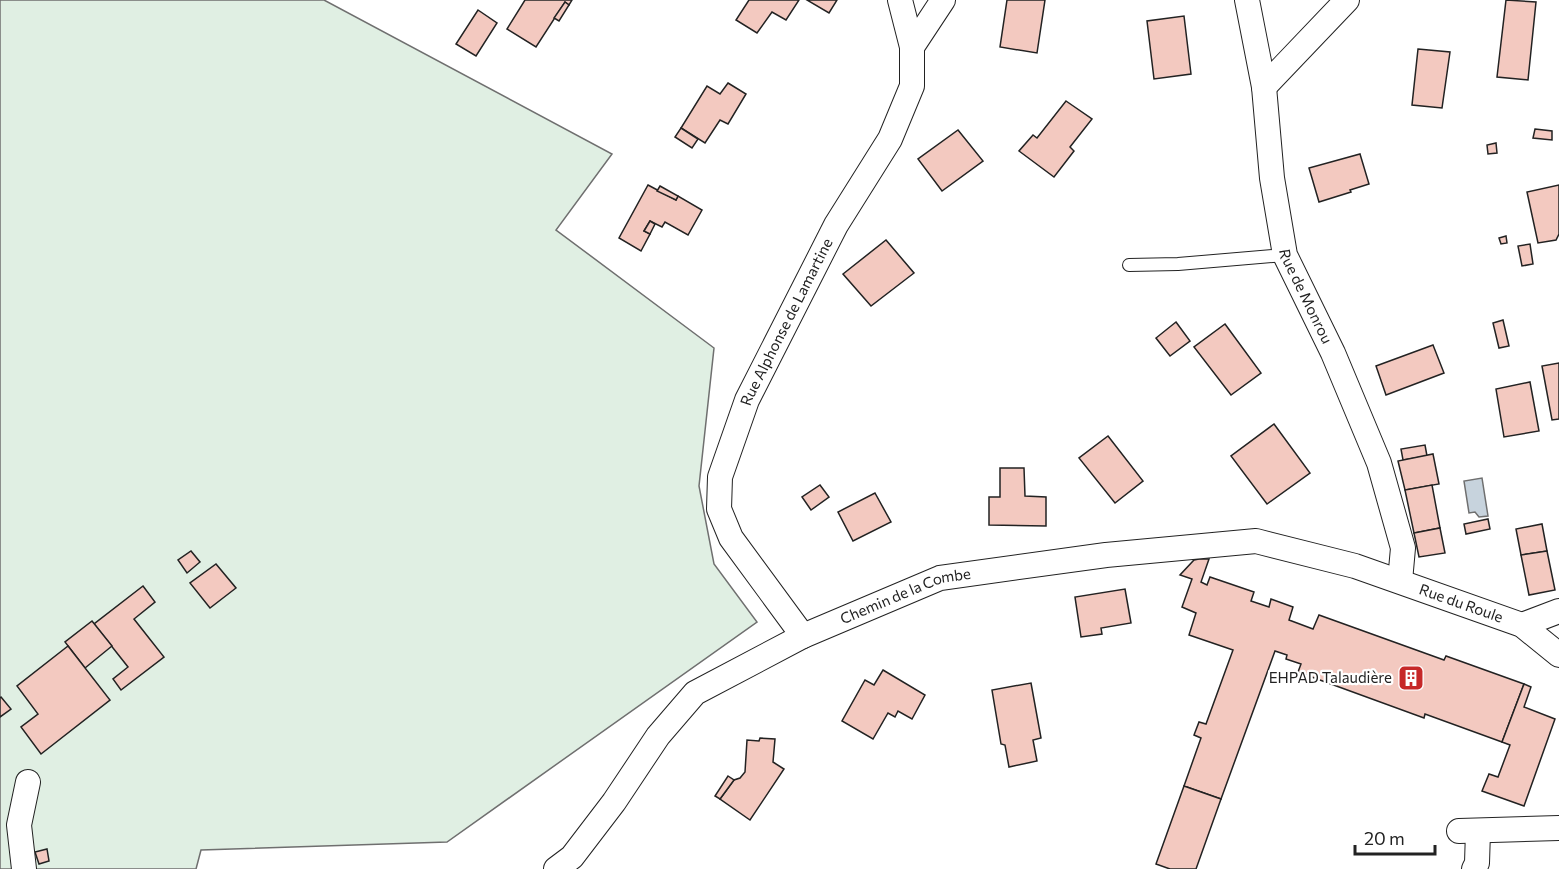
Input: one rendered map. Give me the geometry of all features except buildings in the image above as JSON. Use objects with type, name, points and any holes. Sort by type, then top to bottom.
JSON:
[{"type":"street","name":"Rue Alphonse de Lamartine","points":[[803,636],[731,538],[719,509],[720,477],[747,400],[836,225],[890,139],[912,86],[912,47],[900,0]]},
{"type":"street","points":[[912,47],[943,0]]},
{"type":"street","name":"Rue de Monrou","points":[[1247,0],[1263,87],[1272,178],[1285,255],[1333,353],[1379,463],[1403,548],[1400,581]]},
{"type":"street","points":[[1263,87],[1347,0]]},
{"type":"street","name":"Chemin de la Combe","points":[[556,869],[572,857],[614,802],[658,736],[694,693],[803,636],[939,578],[1106,555],[1256,541],[1355,566]]},
{"type":"street","name":"Rue du Roule","points":[[1355,566],[1522,625],[1559,655]]},
{"type":"street","points":[[1522,625],[1559,611]]},
{"type":"street","points":[[24,869],[19,825],[28,782]]},
{"type":"street","points":[[1474,869],[1477,863],[1468,831],[1559,828]]},
{"type":"lane","points":[[1130,265],[1178,264],[1285,255]]},
{"type":"green space","points":[[0,0],[324,0],[612,154],[556,230],[714,348],[699,486],[714,564],[757,622],[447,842],[201,850],[196,869],[0,869]]},
{"type":"shaded area","points":[[1482,478],[1488,516],[1479,517],[1475,512],[1469,513],[1464,481]]},
{"type":"place","name":"EHPAD Talaudière","points":[[1411,678]]}]
